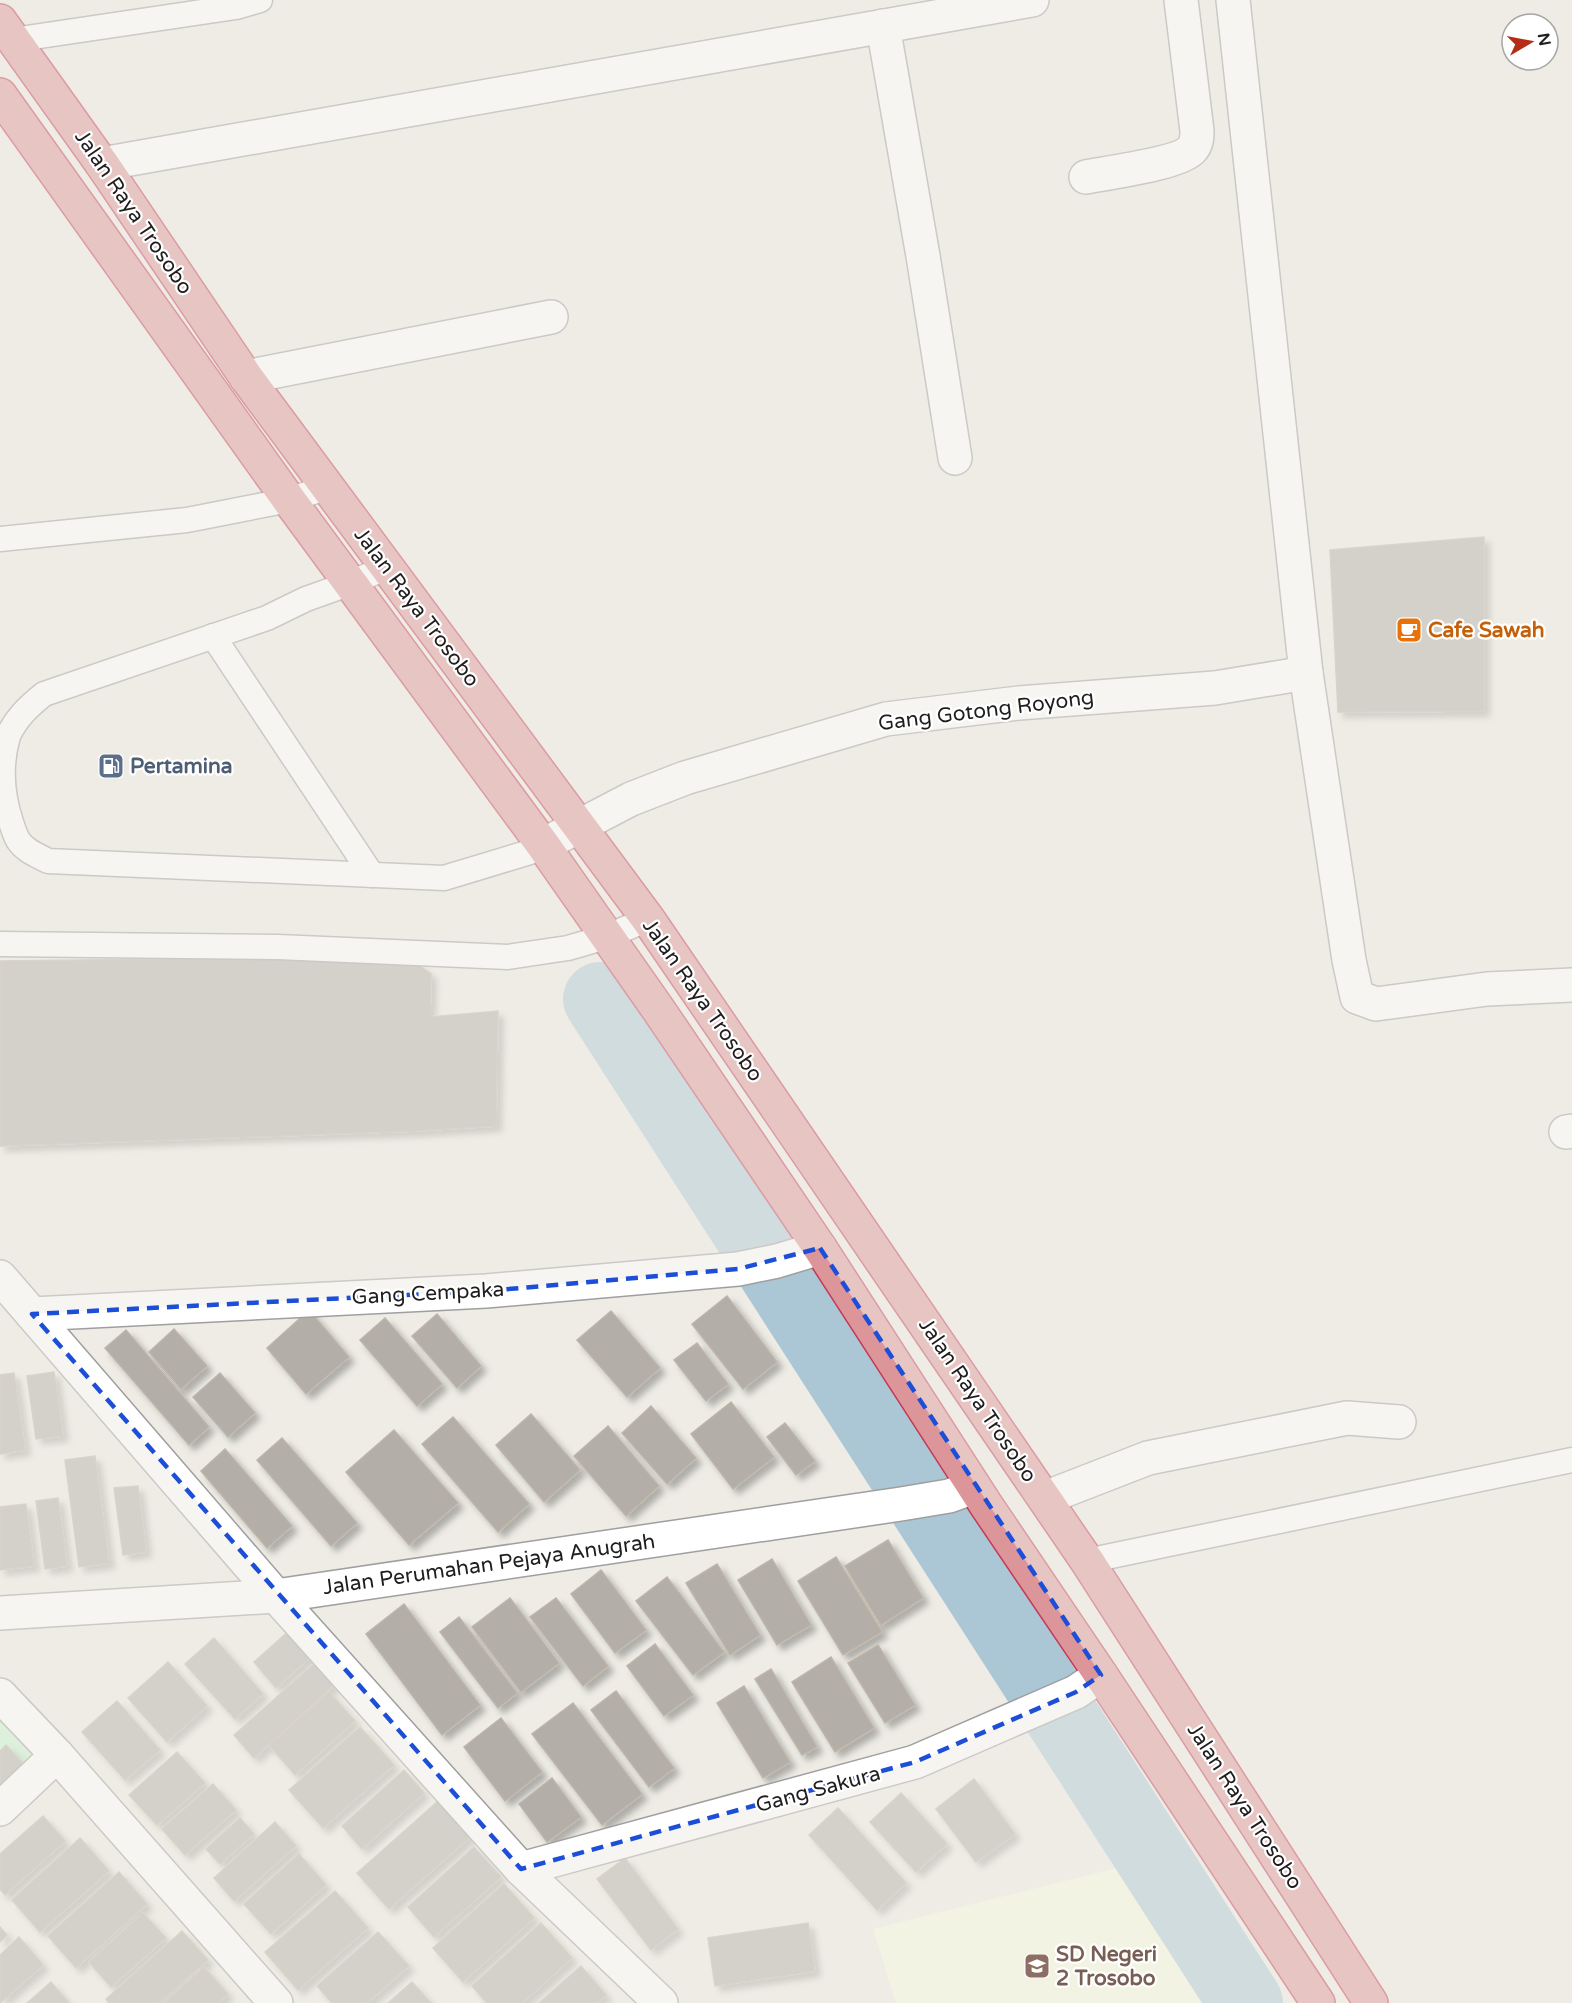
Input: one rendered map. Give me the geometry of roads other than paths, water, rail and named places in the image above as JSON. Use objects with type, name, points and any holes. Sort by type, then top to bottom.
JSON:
[{"type":"highway","name":"Jalan Raya Trosobo","points":[[6,30],[102,164],[246,376],[648,918],[1088,1561],[1371,2003]]},
{"type":"highway","name":"Jalan Raya Trosobo","points":[[0,94],[289,500],[543,845],[658,1009],[811,1251],[936,1425],[961,1492],[1089,1683],[1318,2003]]},
{"type":"street","points":[[102,164],[1032,0]]},
{"type":"street","points":[[1086,177],[1165,162],[1186,154],[1197,140],[1181,0]]},
{"type":"street","points":[[1233,0],[1306,673],[1347,948],[1357,997],[1376,1004],[1487,989],[1572,985]]},
{"type":"street","points":[[883,26],[955,458]]},
{"type":"street","points":[[246,376],[551,316]]},
{"type":"street","name":"Gang Gotong Royong","points":[[543,845],[632,799],[686,778],[886,719],[1019,703],[1215,688],[1306,673]]},
{"type":"street","name":"Gang Cempaka","points":[[32,1314],[486,1291],[744,1268],[777,1262],[811,1251]]},
{"type":"street","points":[[0,1277],[276,1596],[521,1869],[661,2003]]},
{"type":"street","points":[[1045,1498],[1148,1458],[1347,1418],[1399,1422]]},
{"type":"street","name":"Jalan Perumahan Pejaya Anugrah","points":[[0,1613],[276,1596],[901,1504],[961,1492]]},
{"type":"street","name":"Gang Sakura","points":[[521,1869],[915,1762],[1033,1712],[1089,1683]]},
{"type":"street","points":[[0,1695],[57,1755],[276,2003]]},
{"type":"street","points":[[0,1809],[57,1755]]},
{"type":"lane","points":[[6,30],[236,7],[260,0]]},
{"type":"lane","points":[[0,539],[187,520],[289,500],[328,487]]},
{"type":"lane","points":[[387,567],[306,599],[267,618],[44,694],[27,708],[15,723],[3,754],[1,776],[6,806],[17,839],[26,849],[48,861],[444,878],[507,860],[543,845]]},
{"type":"lane","points":[[213,636],[372,875]]},
{"type":"lane","points":[[0,944],[278,947],[508,957],[568,948],[606,937],[648,918]]},
{"type":"lane","points":[[1088,1561],[1572,1460]]},
{"type":"waterway","points":[[600,999],[1246,2003]]},
{"type":"place","name":"Cafe Sawah","points":[[1409,630]]},
{"type":"place","name":"Pertamina","points":[[111,766]]},
{"type":"place","name":"SD Negeri 2 Trosobo","points":[[1037,1966]]}]
